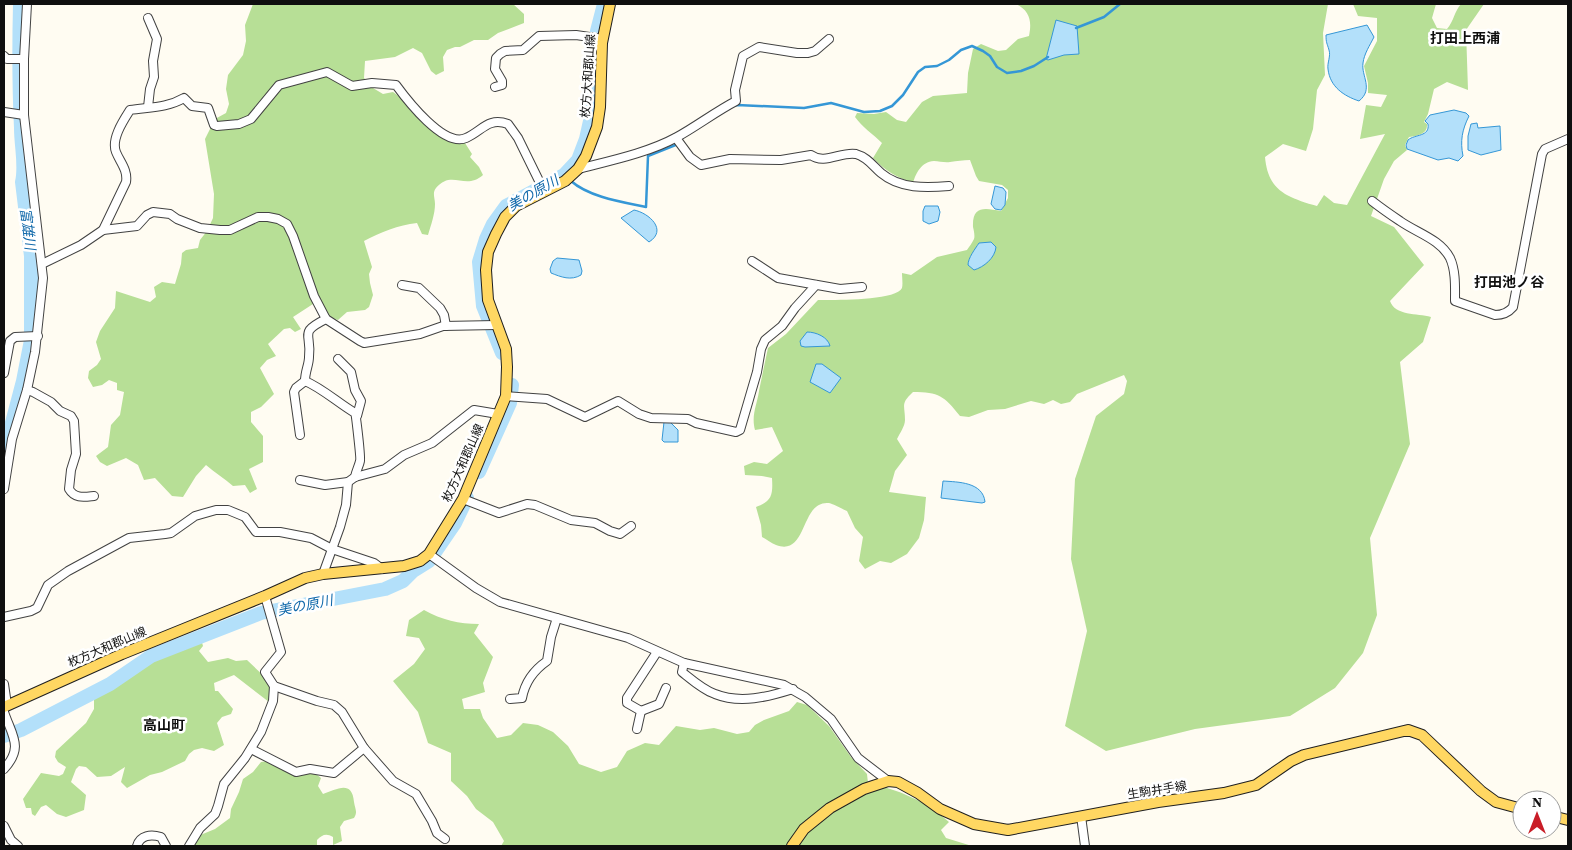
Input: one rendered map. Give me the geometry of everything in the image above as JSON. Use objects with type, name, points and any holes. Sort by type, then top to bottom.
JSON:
[{"type":"main road","name":"枚方大和郡山線","points":[[5,708],[122,654],[267,601],[306,578],[323,574],[382,569],[412,564],[432,557],[463,499],[506,396],[506,349],[488,300],[486,270],[488,252],[505,217],[516,206],[565,180],[578,169],[592,142],[597,127],[600,107],[603,39],[610,4]]},
{"type":"main road","name":"生駒井手線","points":[[888,781],[898,782],[918,793],[940,809],[974,824],[1008,830],[1158,802],[1224,793],[1256,785],[1304,755],[1408,730],[1422,735],[1496,802],[1512,806]]},
{"type":"main road","points":[[792,846],[804,829],[830,808],[864,789],[888,781]]},
{"type":"street","points":[[4,489],[12,440],[38,336],[43,278],[26,143],[19,58],[27,4]]},
{"type":"street","points":[[148,18],[156,39],[153,61],[154,77],[150,89],[148,107]]},
{"type":"street","points":[[495,87],[502,84],[495,69],[496,58],[505,51],[523,50],[539,36],[576,35],[603,39]]},
{"type":"street","points":[[578,169],[636,153],[676,138],[736,101],[735,90],[743,56],[759,47],[808,53],[815,51],[829,39]]},
{"type":"street","points":[[4,56],[7,59],[19,58]]},
{"type":"street","points":[[103,230],[123,189],[127,176],[115,150],[114,142],[130,110],[153,108],[184,98],[192,106],[208,108],[214,125],[238,124],[254,117],[279,86],[327,72],[352,86],[372,83],[396,85],[420,114],[438,130],[457,140],[465,139],[488,124],[495,122],[508,124],[518,138],[544,190]]},
{"type":"street","points":[[4,112],[24,115]]},
{"type":"street","points":[[676,138],[690,158],[700,165],[730,159],[781,160],[811,155],[824,158],[847,153],[863,156],[882,175],[898,182],[928,188],[949,186]]},
{"type":"street","points":[[1372,201],[1401,222],[1441,246],[1450,258],[1453,266],[1455,301],[1501,315],[1509,312],[1513,307],[1542,154],[1545,149],[1568,139]]},
{"type":"street","points":[[42,264],[81,245],[103,230],[137,226],[153,212],[170,214],[177,219],[200,228],[220,230],[230,230],[258,217],[268,217],[278,219],[287,224],[314,296],[326,319],[364,343],[420,334],[446,326],[496,325]]},
{"type":"street","points":[[752,260],[778,278],[840,290],[862,287]]},
{"type":"street","points":[[402,285],[419,288],[440,308],[444,315],[446,326]]},
{"type":"street","points":[[506,396],[547,399],[585,418],[618,401],[639,414],[651,418],[688,418],[696,423],[736,432],[740,430],[765,340],[782,326],[816,285]]},
{"type":"street","points":[[305,381],[305,371],[310,360],[306,335],[311,327],[326,319]]},
{"type":"street","points":[[4,373],[10,341],[15,337],[38,336]]},
{"type":"street","points":[[338,359],[351,372],[355,390],[361,401],[357,416],[357,434],[361,457],[355,476]]},
{"type":"street","points":[[305,381],[315,385],[357,416]]},
{"type":"street","points":[[300,435],[294,392],[305,381]]},
{"type":"street","points":[[26,390],[50,402],[74,420],[76,454],[71,470],[69,489],[70,492],[79,497],[94,496]]},
{"type":"street","points":[[300,480],[324,485],[348,482],[355,476],[385,469],[404,455],[432,443],[474,410],[498,414]]},
{"type":"street","points":[[323,574],[346,504],[348,482]]},
{"type":"street","points":[[463,499],[499,513],[526,504],[535,506],[571,520],[595,523],[620,534],[631,526]]},
{"type":"street","points":[[4,617],[37,608],[48,585],[68,571],[111,549],[120,541],[129,538],[170,533],[186,521],[206,512],[228,510],[245,517],[256,532],[280,532],[311,538],[332,548],[374,563],[382,569]]},
{"type":"street","points":[[432,557],[476,588],[500,602],[628,638],[684,663],[772,681],[793,689],[831,719],[858,758],[888,781]]},
{"type":"street","points":[[189,846],[200,828],[215,814],[224,784],[251,749],[261,732],[273,701],[274,686],[265,672],[281,652],[267,601]]},
{"type":"street","points":[[510,699],[522,698],[524,688],[529,679],[547,661],[551,636],[557,618]]},
{"type":"street","points":[[641,711],[627,703],[627,698],[658,652]]},
{"type":"street","points":[[684,663],[682,672],[698,685],[714,694],[746,700],[793,689]]},
{"type":"street","points":[[4,684],[5,708],[15,745],[12,759],[4,769]]},
{"type":"street","points":[[274,686],[334,705],[342,712],[364,748],[393,781],[416,794],[437,833],[445,839]]},
{"type":"street","points":[[641,711],[659,704],[666,688]]},
{"type":"street","points":[[637,729],[641,711]]},
{"type":"street","points":[[251,749],[296,772],[310,769],[334,773],[364,748]]},
{"type":"street","points":[[1081,816],[1085,846]]},
{"type":"street","points":[[4,826],[11,840],[18,846]]},
{"type":"street","points":[[137,846],[138,841],[144,836],[155,835],[161,837],[166,846]]},
{"type":"green space","points":[[253,4],[513,4],[524,14],[524,23],[498,33],[488,40],[474,40],[460,47],[447,50],[443,57],[444,71],[436,75],[431,71],[422,53],[413,48],[395,57],[365,61],[364,78],[373,88],[383,94],[393,92],[414,114],[435,131],[451,140],[465,143],[472,154],[470,157],[483,175],[470,181],[448,180],[436,188],[433,220],[428,235],[422,234],[417,223],[390,229],[364,241],[372,267],[369,274],[373,295],[369,307],[365,310],[347,312],[338,320],[329,317],[320,303],[313,304],[293,317],[301,329],[295,332],[290,328],[284,329],[268,344],[276,356],[267,360],[260,368],[274,394],[261,407],[251,412],[251,422],[263,436],[263,462],[249,469],[257,489],[250,493],[245,485],[233,486],[206,465],[196,476],[183,497],[172,496],[155,478],[144,480],[138,465],[126,458],[107,466],[100,462],[96,456],[108,447],[111,425],[120,415],[124,392],[117,390],[117,383],[109,380],[102,385],[93,387],[88,378],[89,371],[101,359],[96,342],[100,331],[115,308],[116,291],[150,302],[156,297],[154,287],[162,282],[175,284],[182,253],[186,250],[198,248],[200,240],[213,218],[214,194],[205,139],[215,119],[226,113],[229,104],[226,89],[228,75],[243,55],[246,41],[245,25]]},
{"type":"green space","points":[[1016,4],[1328,4],[1323,33],[1325,75],[1317,90],[1313,129],[1306,151],[1283,144],[1265,157],[1270,178],[1281,191],[1288,196],[1317,206],[1324,195],[1334,203],[1347,205],[1385,134],[1360,139],[1366,105],[1381,107],[1387,95],[1368,93],[1364,66],[1377,41],[1377,18],[1358,16],[1353,4],[1436,4],[1432,18],[1437,28],[1447,29],[1461,4],[1484,4],[1466,30],[1468,90],[1447,82],[1434,89],[1428,114],[1424,122],[1427,124],[1426,130],[1419,135],[1409,137],[1405,145],[1407,150],[1394,161],[1384,179],[1371,216],[1394,227],[1424,265],[1390,301],[1401,312],[1431,317],[1423,342],[1400,362],[1410,444],[1370,538],[1377,615],[1363,653],[1335,688],[1290,716],[1195,729],[1106,751],[1065,726],[1087,631],[1071,559],[1075,479],[1096,416],[1124,394],[1127,381],[1124,375],[1077,394],[1070,402],[1061,404],[1053,400],[1044,404],[1031,401],[1005,409],[988,410],[969,417],[960,416],[940,396],[913,392],[905,402],[905,422],[897,439],[907,455],[895,471],[889,492],[926,497],[924,520],[919,538],[907,554],[891,563],[880,561],[865,569],[859,561],[863,537],[855,528],[847,511],[829,503],[820,504],[813,510],[794,543],[786,547],[776,545],[762,537],[756,507],[770,497],[772,493],[772,478],[745,475],[744,466],[754,462],[767,464],[783,451],[772,427],[755,430],[754,425],[755,410],[768,348],[786,334],[818,300],[876,298],[897,292],[902,288],[902,273],[911,275],[937,257],[967,250],[974,239],[973,220],[977,211],[990,209],[1001,211],[1008,198],[1008,190],[1002,185],[979,181],[970,160],[926,163],[916,175],[913,183],[896,176],[882,167],[873,158],[882,143],[855,117],[857,113],[874,114],[886,112],[897,120],[906,122],[922,102],[933,96],[967,93],[968,73],[973,49],[981,44],[998,51],[1006,50],[1018,39],[1029,36],[1029,17]]},
{"type":"green space","points":[[424,610],[451,621],[479,624],[474,633],[493,657],[483,683],[485,692],[462,699],[464,709],[480,709],[483,718],[497,738],[511,735],[523,723],[538,725],[553,732],[568,746],[579,764],[601,772],[617,767],[627,751],[645,743],[659,745],[676,726],[700,730],[714,728],[737,734],[749,732],[755,725],[764,720],[789,711],[797,702],[807,705],[829,726],[851,757],[867,774],[868,783],[890,789],[921,802],[949,822],[941,830],[946,838],[972,846],[501,846],[504,841],[493,822],[476,809],[467,796],[451,781],[451,753],[428,743],[418,712],[393,681],[414,664],[425,649],[419,638],[406,636],[409,620]]},
{"type":"green space","points":[[201,639],[203,646],[199,651],[208,662],[228,658],[236,661],[247,660],[269,681],[271,686],[269,702],[234,675],[214,683],[215,691],[218,691],[233,709],[231,714],[222,717],[217,723],[224,745],[214,751],[202,748],[194,750],[185,761],[162,772],[150,775],[127,788],[121,782],[125,767],[111,776],[97,777],[86,767],[79,766],[71,782],[86,795],[84,810],[66,817],[57,814],[46,805],[41,807],[35,816],[32,814],[31,808],[26,808],[23,799],[41,773],[59,776],[63,774],[66,767],[58,762],[55,757],[56,751],[86,723],[94,709],[94,695],[159,655]]},
{"type":"green space","points":[[269,761],[316,774],[321,778],[318,786],[323,794],[343,788],[350,790],[353,795],[356,814],[354,818],[344,821],[340,827],[342,841],[333,845],[333,837],[326,835],[317,840],[317,846],[192,846],[198,836],[215,829],[230,818],[231,809],[243,779],[253,772],[261,762]]},
{"type":"water","points":[[1056,20],[1077,26],[1079,54],[1046,59]]},
{"type":"water","points":[[1367,25],[1374,37],[1364,60],[1366,92],[1359,101],[1339,90],[1329,75],[1329,52],[1326,35]]},
{"type":"water","points":[[1454,110],[1466,113],[1469,116],[1462,136],[1463,156],[1458,161],[1449,158],[1438,160],[1407,149],[1408,140],[1427,131],[1428,124],[1425,121],[1430,115]]},
{"type":"water","points":[[1477,123],[1478,128],[1500,126],[1501,150],[1481,155],[1468,150],[1468,136],[1471,124]]},
{"type":"water","points":[[995,186],[1003,188],[1006,192],[1005,205],[1001,210],[995,209],[991,204]]},
{"type":"water","points":[[925,206],[938,206],[940,212],[938,221],[929,224],[923,221]]},
{"type":"water","points":[[634,210],[650,218],[657,227],[657,232],[649,242],[621,218]]},
{"type":"water","points":[[991,242],[996,247],[994,255],[982,267],[974,270],[968,265],[972,254],[979,243]]},
{"type":"water","points":[[557,258],[579,260],[582,271],[581,275],[570,278],[551,273],[550,269],[553,261]]},
{"type":"water","points":[[807,332],[821,336],[827,340],[830,346],[801,346],[800,341]]},
{"type":"water","points":[[816,364],[822,364],[841,378],[830,393],[810,382]]},
{"type":"water","points":[[664,422],[670,422],[678,430],[678,442],[664,442],[662,440]]},
{"type":"water","points":[[943,481],[969,484],[975,487],[980,490],[985,502],[941,498]]},
{"type":"waterway","name":"富雄川","points":[[4,453],[23,381],[31,340],[31,256],[22,182],[24,169],[20,97],[20,4]]},
{"type":"waterway","name":"美の原川","points":[[502,353],[483,306],[479,262],[493,224],[506,206],[564,175],[578,160],[586,139],[592,112],[597,31],[604,4]]},
{"type":"waterway","points":[[1076,28],[1104,17],[1120,4]]},
{"type":"waterway","points":[[733,106],[804,108],[831,103],[864,112],[880,111],[892,106],[903,95],[918,72],[925,67],[937,66],[949,60],[961,50],[972,46],[990,56],[997,67],[1007,73],[1021,71],[1034,66],[1048,57]]},
{"type":"waterway","points":[[571,181],[578,187],[596,195],[646,207],[648,156],[678,144],[684,136]]},
{"type":"waterway","name":"美の原川","points":[[479,472],[510,403],[512,385]]},
{"type":"waterway","name":"美の原川","points":[[4,736],[21,730],[110,684],[151,656],[261,613],[385,589],[403,581],[413,571],[429,561],[455,523],[467,498]]},
{"type":"district","name":"打田上西浦","points":[[1465,38]]},
{"type":"district","name":"打田池ノ谷","points":[[1509,282]]},
{"type":"district","name":"高山町","points":[[164,725]]}]
